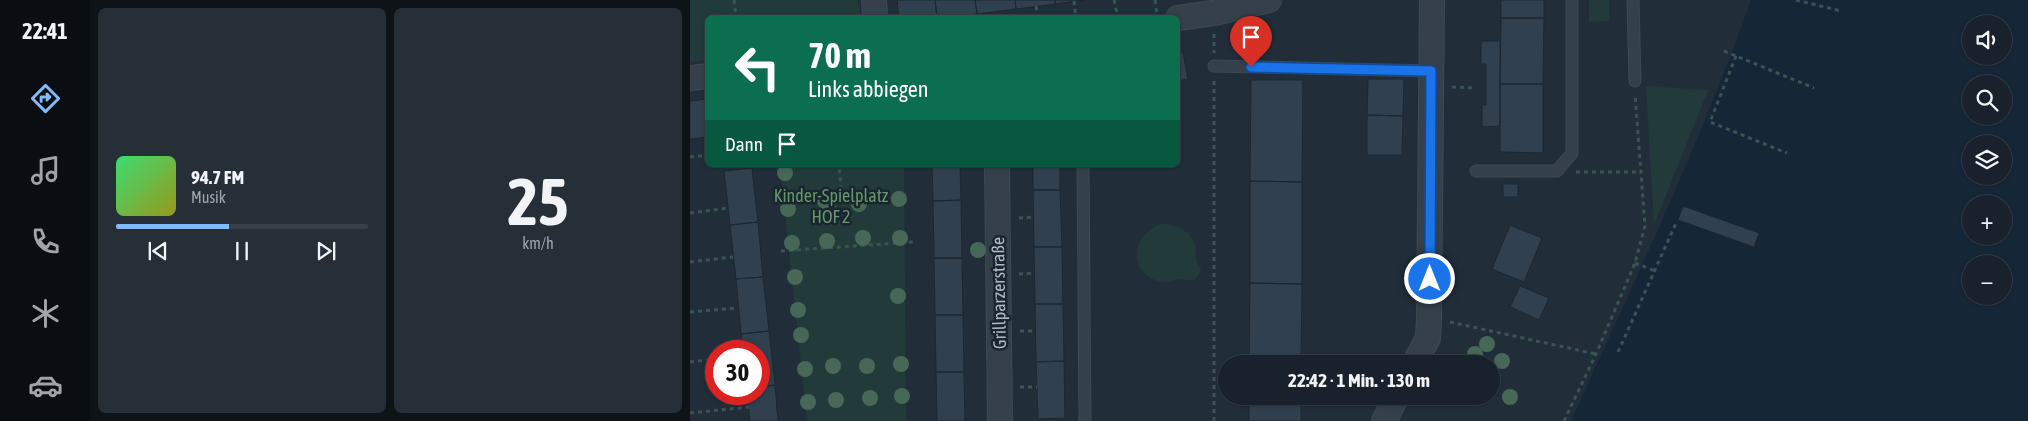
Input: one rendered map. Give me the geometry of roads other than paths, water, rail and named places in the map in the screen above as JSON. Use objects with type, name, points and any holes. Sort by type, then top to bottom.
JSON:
[{"type":"street","points":[[874,0],[875,15]]},
{"type":"street","points":[[1180,17],[1213,7],[1269,0]]},
{"type":"street","points":[[1419,355],[1428,338],[1430,318],[1432,0]]},
{"type":"street","points":[[690,78],[705,76]]},
{"type":"street","name":"Grillparzerstraße","points":[[997,167],[1000,421]]},
{"type":"street","points":[[1384,421],[1392,405]]},
{"type":"lane","points":[[1476,171],[1557,171],[1572,153],[1572,0]]},
{"type":"lane","points":[[1633,0],[1634,81]]},
{"type":"lane","points":[[1214,66],[1431,71]]},
{"type":"lane","points":[[1083,167],[1085,421]]},
{"type":"water","points":[[1751,0],[2028,0],[2028,421],[1571,421],[1666,212],[1710,107]]},
{"type":"park label","name":"Kinder-Spielplatz HOF 2","points":[[831,206]]}]
